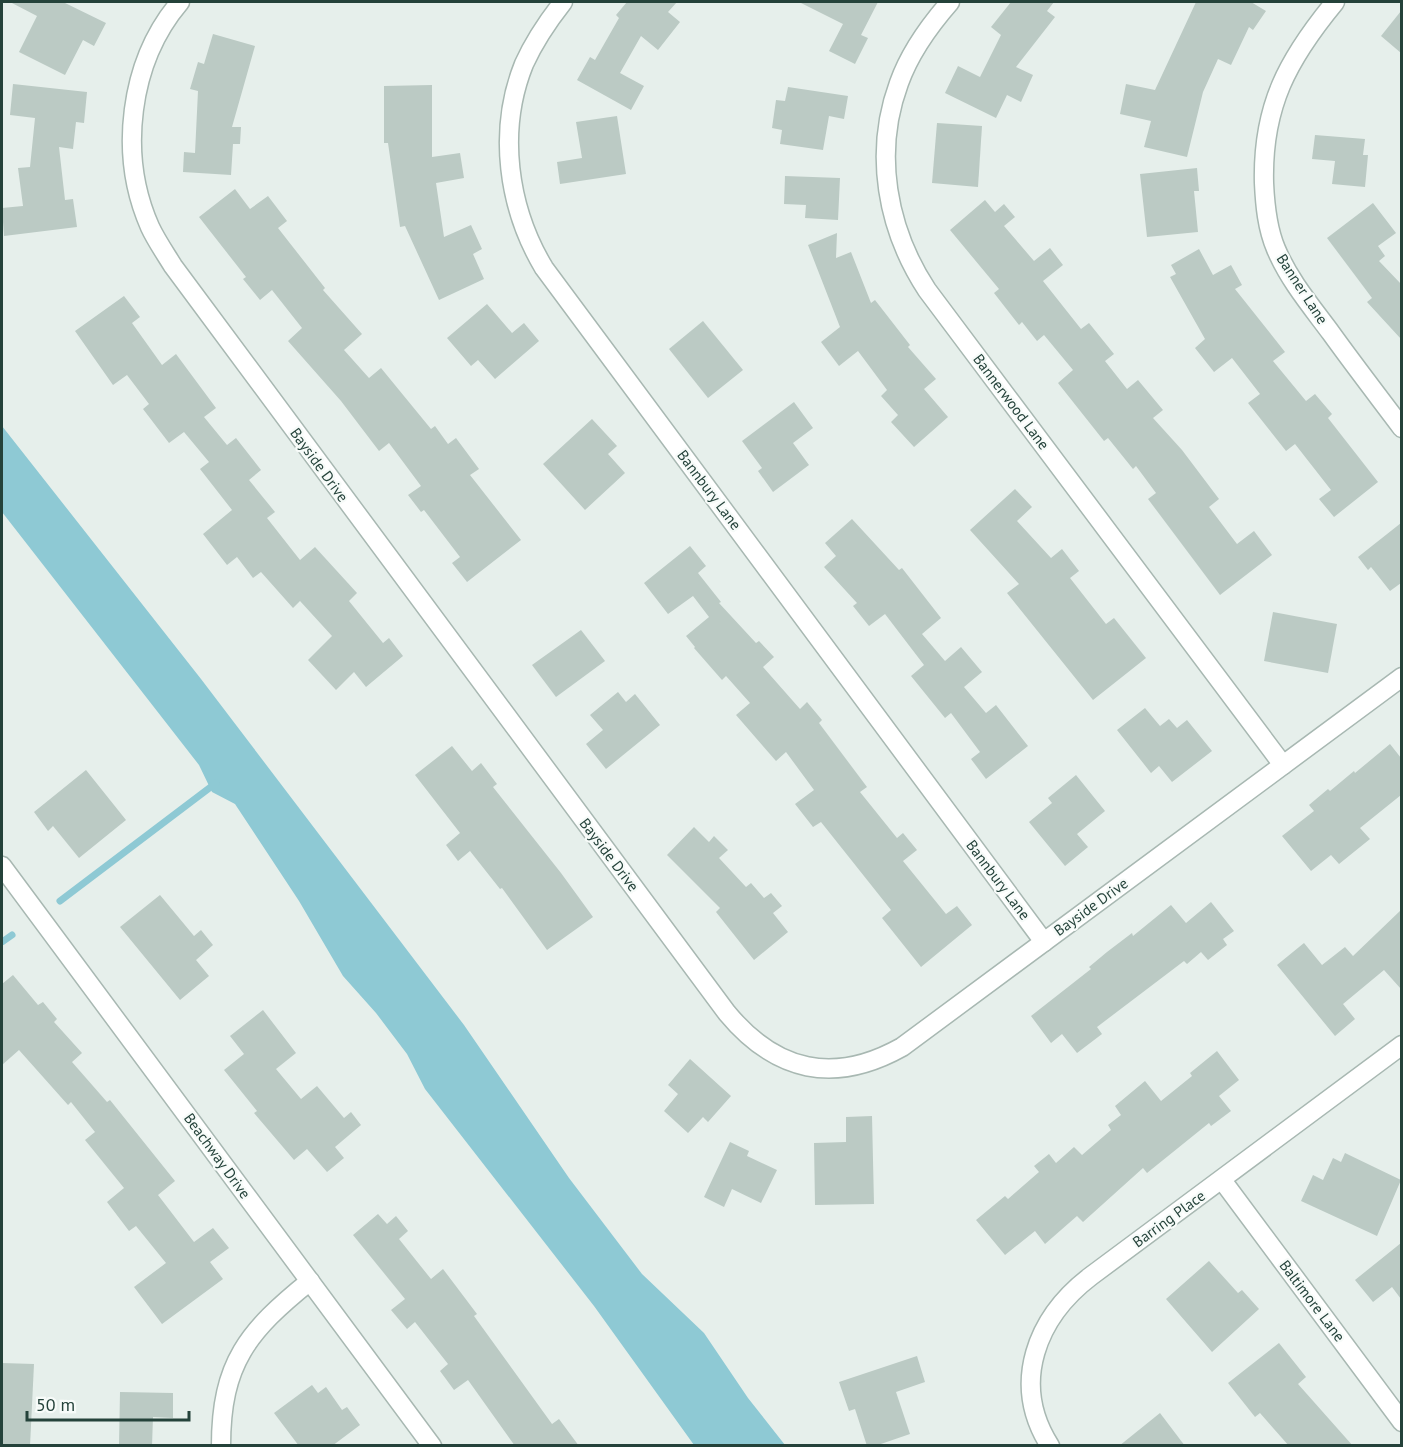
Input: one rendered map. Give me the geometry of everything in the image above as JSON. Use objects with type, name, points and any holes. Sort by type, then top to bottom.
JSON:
[{"type":"street","name":"Bayside Drive","points":[[180,2],[158,34],[146,60],[134,112],[132,136],[135,178],[150,227],[173,266],[194,295],[468,666],[738,1026],[760,1047],[788,1061],[824,1068],[860,1065],[889,1055],[915,1039],[1401,677]]},
{"type":"street","name":"Bannbury Lane","points":[[563,2],[542,31],[524,66],[510,129],[509,151],[513,195],[522,226],[534,252],[565,297],[1044,942]]},
{"type":"street","name":"Bannerwood Lane","points":[[950,2],[925,32],[911,56],[899,82],[889,116],[886,150],[888,189],[901,244],[927,290],[1283,765]]},
{"type":"street","name":"Banner Lane","points":[[1335,2],[1314,27],[1293,58],[1273,105],[1264,152],[1266,213],[1276,249],[1294,282],[1401,428]]},
{"type":"street","name":"Beachway Drive","points":[[2,866],[432,1446]]},
{"type":"street","name":"Barring Place","points":[[1050,1446],[1036,1416],[1033,1402],[1032,1374],[1036,1347],[1052,1315],[1077,1286],[1401,1045]]},
{"type":"street","name":"Baltimore Lane","points":[[1222,1180],[1401,1422]]},
{"type":"street","points":[[221,1446],[224,1401],[240,1353],[271,1313],[310,1281]]},
{"type":"water","points":[[2,426],[201,679],[464,1025],[569,1178],[642,1274],[704,1333],[748,1398],[785,1445],[694,1445],[594,1306],[425,1089],[407,1054],[376,1013],[343,976],[299,901],[235,804],[212,792],[199,765],[2,512]]},
{"type":"building","points":[[10,2],[63,2],[106,23],[94,46],[83,40],[65,75],[19,52],[37,16]]},
{"type":"building","points":[[627,2],[677,2],[668,12],[680,22],[658,50],[641,36],[620,73],[644,86],[631,110],[577,80],[590,57],[595,60],[619,18],[616,15]]},
{"type":"building","points":[[799,2],[878,2],[861,35],[868,38],[855,64],[829,51],[843,24]]},
{"type":"building","points":[[1011,2],[1054,2],[1047,11],[1055,17],[1016,67],[1033,75],[1021,102],[1007,95],[996,118],[945,93],[958,66],[980,77],[1001,35],[991,27]]},
{"type":"building","points":[[1196,2],[1251,2],[1266,11],[1253,30],[1249,27],[1231,65],[1218,59],[1203,92],[1187,157],[1144,147],[1151,121],[1120,114],[1126,84],[1155,90]]},
{"type":"building","points":[[1401,11],[1401,53],[1381,36]]},
{"type":"building","points":[[213,34],[255,46],[232,127],[241,127],[240,144],[233,144],[231,175],[183,172],[184,152],[195,153],[198,91],[190,89],[198,62],[204,64]]},
{"type":"building","points":[[13,84],[87,92],[84,123],[76,122],[73,149],[59,147],[65,200],[73,199],[77,227],[4,236],[2,208],[23,206],[18,168],[30,167],[35,118],[10,115]]},
{"type":"building","points":[[432,85],[432,157],[460,153],[464,178],[436,183],[444,237],[471,225],[482,249],[473,254],[484,279],[439,300],[405,226],[400,227],[388,143],[384,143],[384,86]]},
{"type":"building","points":[[788,87],[848,96],[844,119],[829,116],[823,150],[780,144],[782,130],[772,128],[776,100],[785,101]]},
{"type":"building","points":[[617,116],[626,174],[560,184],[557,162],[582,158],[576,122]]},
{"type":"building","points":[[937,123],[982,126],[978,187],[932,183]]},
{"type":"building","points":[[1315,135],[1365,139],[1363,155],[1368,155],[1365,187],[1332,184],[1335,161],[1312,159]]},
{"type":"building","points":[[1197,168],[1199,191],[1194,191],[1198,232],[1147,237],[1140,174]]},
{"type":"building","points":[[785,176],[840,178],[838,220],[805,218],[806,205],[784,204]]},
{"type":"building","points":[[235,189],[250,209],[268,196],[287,221],[278,228],[325,288],[323,290],[362,334],[344,350],[369,378],[381,368],[431,429],[435,426],[448,444],[456,438],[479,469],[470,475],[521,540],[467,582],[452,563],[460,557],[424,510],[421,512],[408,495],[421,486],[389,443],[379,451],[341,401],[288,341],[302,328],[272,290],[260,300],[243,279],[246,277],[199,217]]},
{"type":"building","points":[[985,200],[995,212],[1004,204],[1015,217],[1004,226],[1034,261],[1050,248],[1063,265],[1043,281],[1081,329],[1089,323],[1114,354],[1105,361],[1127,389],[1138,380],[1163,410],[1153,418],[1182,450],[1219,499],[1209,507],[1237,544],[1254,531],[1272,555],[1220,595],[1148,499],[1156,493],[1136,466],[1133,469],[1108,438],[1104,441],[1058,383],[1073,370],[1044,335],[1037,341],[1022,322],[1019,325],[994,293],[999,289],[950,230]]},
{"type":"building","points":[[1373,203],[1396,233],[1378,246],[1385,256],[1379,261],[1401,284],[1401,339],[1367,302],[1372,298],[1327,238]]},
{"type":"building","points":[[837,233],[836,258],[851,252],[871,303],[875,300],[910,345],[908,347],[936,379],[924,389],[948,417],[914,447],[891,422],[898,415],[881,396],[887,390],[858,351],[839,366],[821,342],[840,327],[808,245]]},
{"type":"building","points":[[1199,249],[1213,275],[1231,265],[1242,285],[1235,289],[1285,352],[1273,361],[1306,401],[1315,394],[1332,414],[1328,418],[1378,482],[1334,517],[1319,499],[1331,490],[1295,444],[1286,451],[1248,403],[1260,394],[1232,358],[1214,372],[1195,348],[1205,339],[1170,277],[1176,274],[1171,265]]},
{"type":"building","points":[[124,296],[140,317],[132,323],[162,365],[176,354],[216,408],[204,417],[227,445],[236,438],[261,470],[249,480],[275,512],[267,518],[300,560],[315,547],[357,593],[349,601],[383,643],[389,638],[403,656],[366,687],[354,672],[336,690],[308,660],[332,636],[300,601],[293,608],[261,572],[253,578],[237,557],[227,565],[203,534],[232,510],[200,469],[209,462],[184,432],[169,443],[143,409],[149,404],[127,375],[113,385],[75,331]]},
{"type":"building","points":[[487,304],[512,333],[524,323],[539,341],[495,379],[478,360],[471,366],[447,338]]},
{"type":"building","points":[[703,321],[743,370],[708,398],[669,349]]},
{"type":"building","points":[[794,402],[813,428],[793,443],[809,465],[773,492],[758,471],[762,468],[742,441]]},
{"type":"building","points":[[592,419],[617,446],[608,454],[625,473],[585,510],[543,464]]},
{"type":"building","points":[[1015,489],[1032,507],[1017,521],[1051,558],[1062,549],[1079,571],[1070,578],[1106,624],[1114,618],[1146,658],[1093,700],[1007,593],[1019,584],[970,530]]},
{"type":"building","points":[[852,519],[899,570],[902,568],[941,618],[922,634],[945,661],[961,647],[982,672],[964,687],[986,713],[996,705],[1028,746],[986,779],[971,759],[980,752],[951,713],[945,718],[911,676],[924,665],[885,614],[869,626],[853,606],[857,603],[824,567],[836,556],[825,543]]},
{"type":"building","points":[[1401,523],[1401,583],[1390,591],[1371,567],[1368,570],[1358,557]]},
{"type":"building","points":[[690,546],[706,566],[698,573],[721,602],[719,603],[756,643],[759,641],[774,657],[763,667],[800,709],[807,702],[822,720],[819,723],[867,787],[860,792],[897,838],[903,833],[917,850],[903,861],[946,914],[957,906],[972,925],[921,967],[882,918],[891,910],[821,822],[813,827],[795,804],[814,790],[786,752],[776,761],[736,715],[750,703],[726,676],[722,680],[686,636],[709,617],[693,596],[668,614],[644,583]]},
{"type":"building","points":[[1273,612],[1337,624],[1328,673],[1264,661]]},
{"type":"building","points":[[581,630],[605,661],[556,697],[532,665]]},
{"type":"building","points":[[618,692],[626,702],[635,694],[660,725],[606,769],[586,744],[603,730],[590,715]]},
{"type":"building","points":[[1145,708],[1160,726],[1169,719],[1177,728],[1187,720],[1212,751],[1172,782],[1159,766],[1151,773],[1117,730]]},
{"type":"building","points":[[1390,744],[1401,758],[1401,795],[1360,828],[1370,839],[1339,864],[1331,855],[1311,871],[1282,836],[1314,811],[1309,805],[1328,789],[1330,791],[1354,771],[1355,773]]},
{"type":"building","points":[[452,746],[472,771],[481,763],[497,784],[493,787],[593,917],[547,950],[502,888],[500,889],[470,851],[458,861],[446,845],[460,833],[415,775]]},
{"type":"building","points":[[86,770],[126,820],[79,858],[53,826],[48,831],[34,812]]},
{"type":"building","points":[[1076,775],[1105,811],[1077,834],[1088,847],[1065,866],[1029,822],[1052,803],[1048,798]]},
{"type":"building","points":[[694,827],[709,842],[714,836],[728,850],[719,858],[746,887],[751,883],[764,898],[771,893],[782,906],[773,913],[788,932],[754,960],[716,912],[720,908],[667,855]]},
{"type":"building","points":[[160,895],[194,936],[201,930],[213,945],[196,960],[209,976],[180,1000],[120,927]]},
{"type":"building","points":[[1211,902],[1234,931],[1223,939],[1227,945],[1208,960],[1201,952],[1187,964],[1184,961],[1097,1027],[1102,1034],[1077,1053],[1062,1034],[1051,1043],[1031,1016],[1091,969],[1089,967],[1107,952],[1132,933],[1133,936],[1171,905],[1186,923]]},
{"type":"building","points":[[1401,910],[1401,989],[1384,970],[1343,1004],[1355,1019],[1335,1036],[1277,965],[1304,943],[1322,965],[1345,947],[1353,956]]},
{"type":"building","points":[[13,975],[38,1005],[43,1002],[57,1019],[54,1022],[82,1053],[72,1062],[107,1102],[110,1100],[175,1181],[158,1195],[194,1242],[213,1228],[229,1248],[210,1262],[223,1279],[162,1324],[134,1287],[166,1263],[136,1226],[129,1231],[107,1202],[124,1188],[85,1140],[95,1132],[71,1102],[68,1105],[19,1050],[2,1065],[2,984]]},
{"type":"building","points":[[263,1010],[296,1053],[276,1069],[301,1099],[317,1086],[344,1118],[351,1112],[361,1125],[335,1147],[344,1158],[327,1172],[307,1149],[294,1160],[254,1113],[257,1111],[224,1070],[244,1054],[230,1036]]},
{"type":"building","points":[[1217,1051],[1239,1080],[1219,1096],[1231,1111],[1211,1126],[1209,1123],[1147,1173],[1143,1168],[1083,1222],[1077,1216],[1045,1244],[1035,1231],[1005,1255],[976,1220],[1005,1196],[1008,1199],[1039,1172],[1034,1166],[1049,1154],[1056,1163],[1074,1147],[1082,1155],[1111,1130],[1108,1125],[1121,1115],[1115,1106],[1145,1081],[1161,1101],[1192,1076],[1190,1073]]},
{"type":"building","points":[[690,1059],[731,1096],[708,1122],[703,1117],[688,1133],[664,1111],[678,1094],[668,1085]]},
{"type":"building","points":[[872,1116],[874,1204],[815,1205],[814,1143],[846,1142],[846,1117]]},
{"type":"building","points":[[730,1142],[749,1151],[747,1156],[777,1170],[761,1203],[732,1189],[724,1207],[704,1197]]},
{"type":"building","points":[[1345,1153],[1401,1180],[1377,1236],[1301,1201],[1313,1175],[1323,1180],[1333,1158],[1341,1162]]},
{"type":"building","points":[[378,1214],[387,1224],[396,1216],[408,1231],[399,1239],[431,1279],[443,1269],[477,1314],[474,1316],[552,1424],[559,1419],[579,1446],[515,1446],[468,1380],[454,1390],[440,1371],[448,1364],[415,1322],[407,1329],[391,1310],[405,1299],[353,1235]]},
{"type":"building","points":[[1401,1243],[1401,1299],[1392,1287],[1373,1302],[1355,1280]]},
{"type":"building","points":[[1209,1261],[1238,1293],[1242,1290],[1259,1309],[1212,1352],[1166,1299]]},
{"type":"building","points":[[1279,1343],[1306,1377],[1298,1384],[1353,1446],[1289,1446],[1260,1413],[1255,1417],[1228,1383]]},
{"type":"building","points":[[917,1356],[925,1382],[896,1392],[910,1434],[875,1446],[867,1446],[855,1409],[849,1411],[839,1382]]},
{"type":"building","points":[[2,1363],[34,1364],[30,1446],[2,1446]]},
{"type":"building","points":[[312,1385],[318,1393],[326,1387],[342,1410],[347,1407],[360,1425],[332,1446],[299,1446],[274,1413]]},
{"type":"building","points":[[120,1392],[173,1393],[173,1418],[153,1417],[152,1446],[119,1446]]},
{"type":"building","points":[[1160,1413],[1185,1446],[1119,1446]]},
{"type":"waterway","points":[[60,901],[216,783]]},
{"type":"waterway","points":[[2,942],[12,935]]}]
